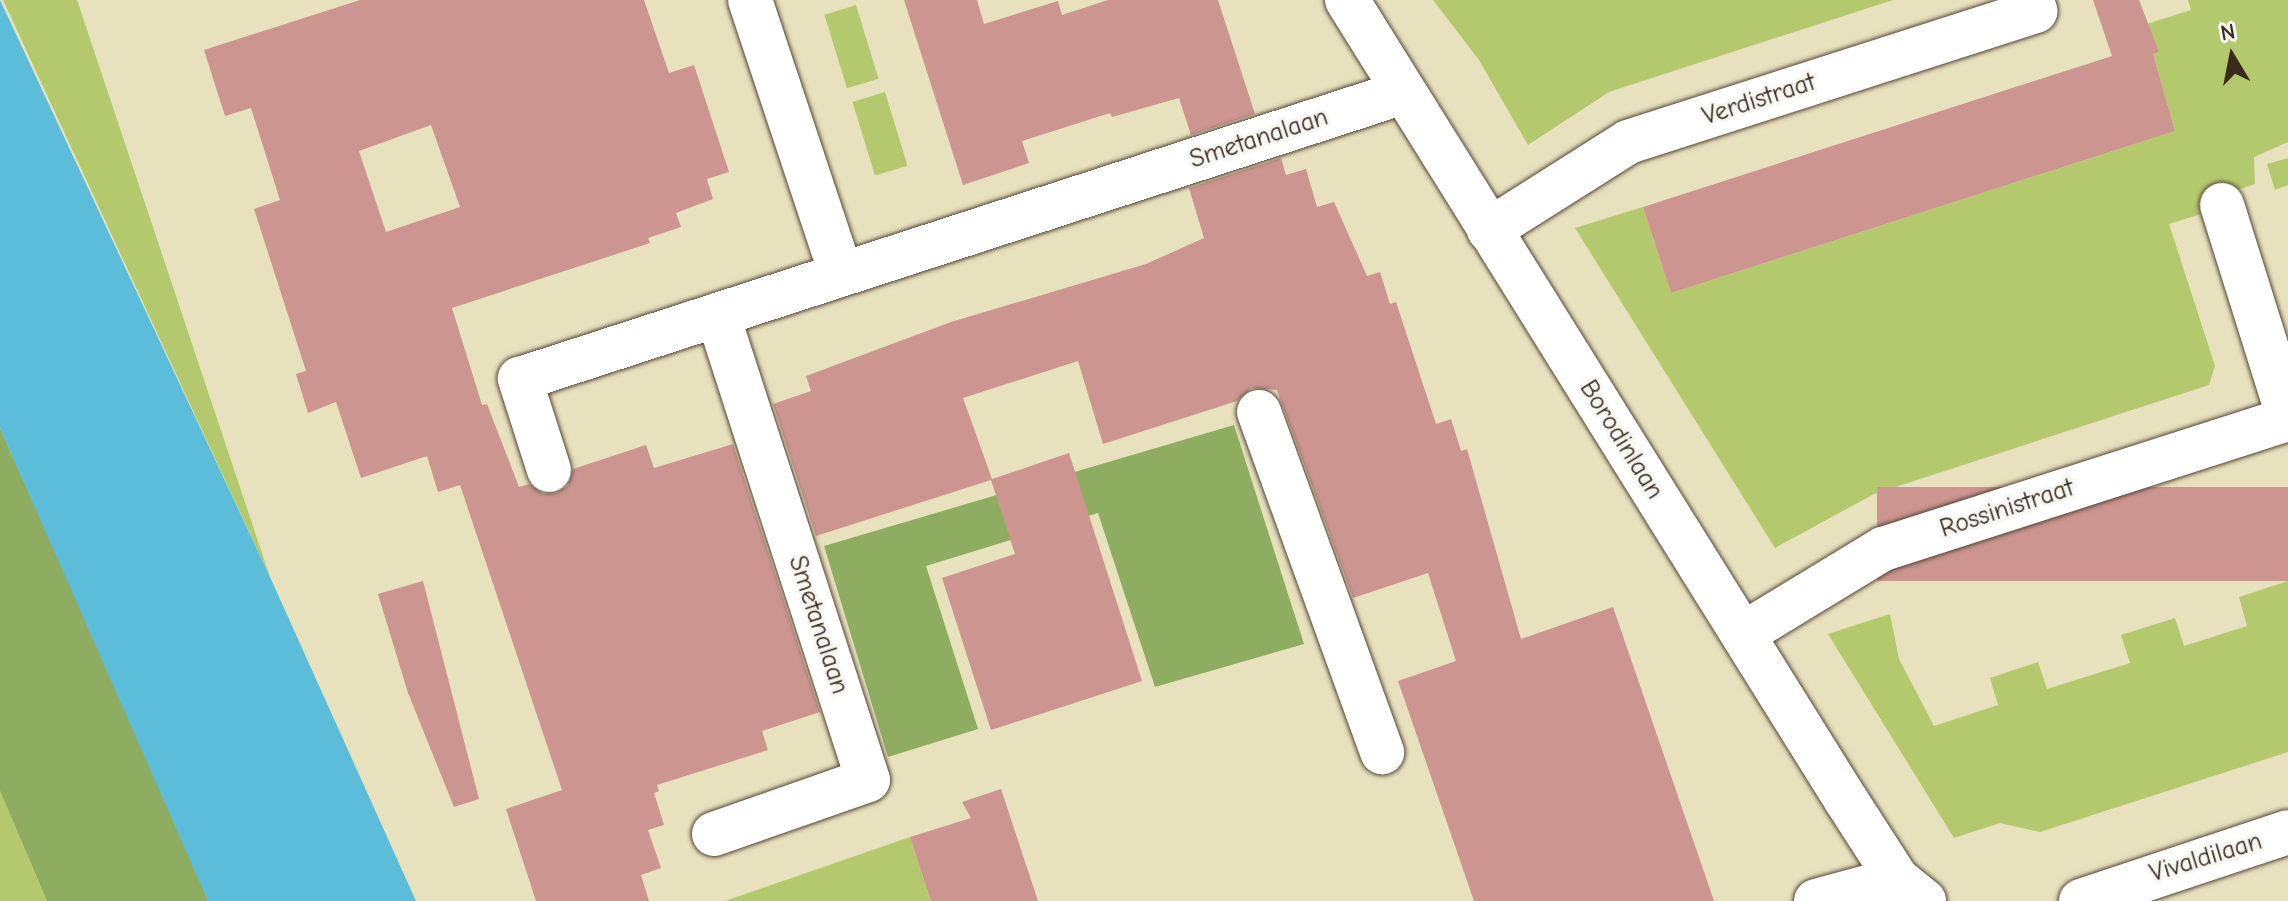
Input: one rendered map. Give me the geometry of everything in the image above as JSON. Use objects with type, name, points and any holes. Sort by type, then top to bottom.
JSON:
[{"type":"street","points":[[750,0],[841,274]]},
{"type":"street","name":"Borodinlaan","points":[[1347,0],[1743,634],[1911,890],[1816,901]]},
{"type":"street","name":"Verdistraat","points":[[1489,230],[1628,142],[2035,11],[2032,0]]},
{"type":"street","name":"Smetanalaan","points":[[549,470],[520,379],[1404,92]]},
{"type":"street","name":"Rossinistraat","points":[[1743,634],[1883,549],[2288,417],[2222,205]]},
{"type":"street","name":"Smetanalaan","points":[[714,834],[868,780],[718,315]]},
{"type":"street","points":[[1259,412],[1382,752]]},
{"type":"street","name":"Vivaldilaan","points":[[2081,901],[2288,832]]},
{"type":"green space","points":[[3,0],[77,0],[270,577]]},
{"type":"green space","points":[[1433,0],[1893,0],[1609,92],[1528,145],[1479,60]]},
{"type":"green space","points":[[2188,0],[2288,0],[2288,142],[2254,157],[2255,184],[2199,203],[2201,214],[2169,224],[2215,366],[2209,385],[1874,494],[1775,548],[1575,228],[1643,207],[1671,293],[2175,131],[2153,54],[2159,52],[2143,25],[2191,10]]},
{"type":"green space","points":[[856,5],[879,79],[847,88],[824,15]]},
{"type":"green space","points":[[885,92],[908,166],[875,176],[852,102]]},
{"type":"green space","points":[[2288,158],[2288,185],[2275,190],[2267,164]]},
{"type":"green space","points":[[1234,425],[1304,644],[1155,687],[1098,513],[926,566],[978,729],[888,757],[824,546]]},
{"type":"green space","points":[[0,428],[194,863],[208,901],[47,901],[0,791]]},
{"type":"green space","points":[[2288,581],[2288,752],[2040,832],[2000,823],[1954,838],[1828,634],[1890,614],[1899,659],[1934,726],[1998,705],[1990,678],[2038,662],[2047,689],[2130,663],[2121,635],[2175,618],[2184,646],[2247,626],[2239,597]]},
{"type":"green space","points":[[0,791],[47,901],[0,901]]},
{"type":"green space","points":[[910,837],[931,901],[725,901]]},
{"type":"water","points":[[0,0],[270,577],[416,901],[208,901],[0,428]]},
{"type":"building","points":[[360,0],[644,0],[669,73],[694,65],[729,172],[707,179],[713,199],[676,213],[681,227],[648,238],[650,243],[452,308],[482,405],[487,404],[519,487],[529,484],[543,494],[557,493],[568,486],[573,469],[646,445],[654,468],[733,444],[820,712],[762,731],[768,750],[657,785],[659,791],[654,793],[664,825],[648,830],[661,868],[641,875],[649,901],[536,901],[506,809],[562,790],[460,485],[438,492],[427,456],[361,478],[336,402],[308,413],[296,374],[306,371],[254,209],[280,200],[251,108],[225,116],[204,50]],"holes":[[[431,125],[460,207],[386,232],[359,151]]]},
{"type":"building","points":[[904,0],[977,0],[984,24],[1058,1],[1062,15],[1108,0],[1218,0],[1255,114],[1191,135],[1179,98],[1112,117],[1110,113],[1022,141],[1029,163],[963,185]]},
{"type":"building","points":[[2093,0],[2139,0],[2159,52],[2153,54],[2175,131],[1671,293],[1643,207],[2112,56]]},
{"type":"building","points":[[1281,158],[1286,175],[1306,169],[1317,207],[1334,202],[1367,276],[1380,272],[1390,304],[1396,302],[1436,424],[1451,419],[1461,451],[1467,449],[1521,639],[1613,607],[1714,901],[1474,901],[1398,681],[1456,661],[1428,573],[1353,598],[1277,390],[1251,388],[1237,401],[1103,444],[1078,361],[963,398],[992,479],[1069,453],[1142,681],[991,730],[942,578],[1015,554],[991,480],[816,536],[773,404],[811,391],[806,376],[951,322],[1146,264],[1204,238],[1189,188]]},
{"type":"building","points":[[1877,487],[2288,487],[2288,581],[1877,581]]},
{"type":"building","points":[[423,581],[479,799],[454,807],[408,693],[378,594]]},
{"type":"building","points":[[1001,789],[1038,901],[931,901],[910,837],[971,818],[962,802]]}]
